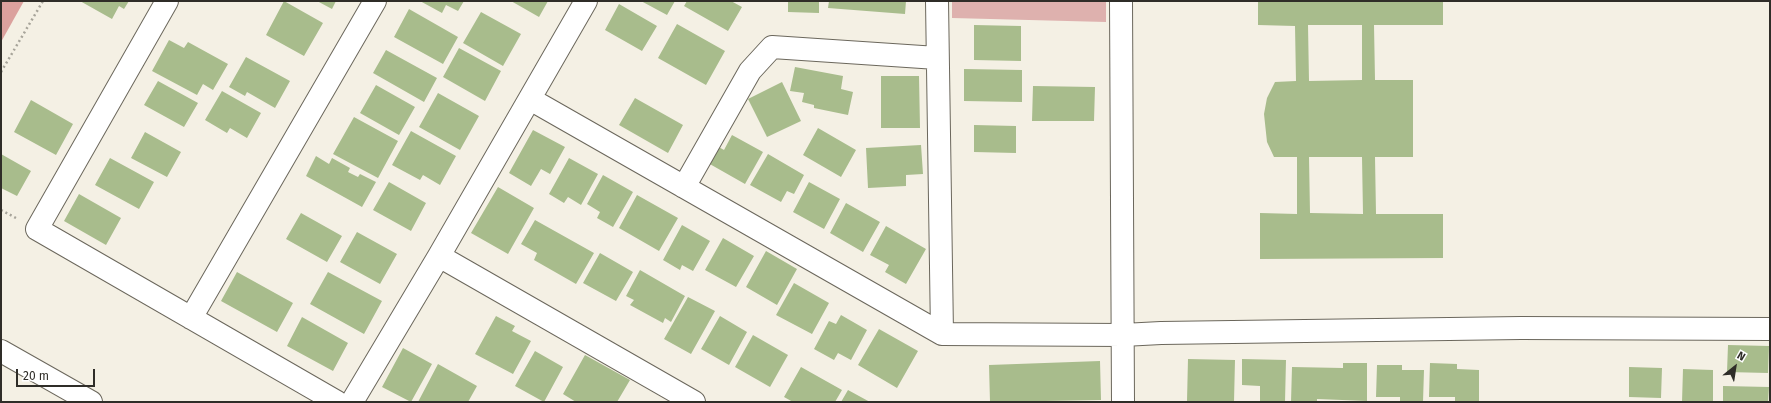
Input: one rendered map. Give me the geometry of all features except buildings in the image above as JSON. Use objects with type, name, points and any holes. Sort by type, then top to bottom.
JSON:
[{"type":"street","points":[[167,1],[37,229],[337,402]]},
{"type":"street","points":[[191,318],[375,1]]},
{"type":"street","points":[[352,402],[439,256],[586,1]]},
{"type":"street","points":[[937,1],[942,334]]},
{"type":"street","points":[[1121,1],[1123,402]]},
{"type":"street","points":[[684,187],[750,71],[772,47],[937,58]]},
{"type":"street","points":[[530,99],[942,334],[1123,335],[1162,333],[1521,328],[1770,329]]},
{"type":"street","points":[[439,256],[694,402]]},
{"type":"street","points":[[1,351],[91,402]]},
{"type":"path","points":[[1,72],[43,1]]},
{"type":"shaded area","points":[[1,1],[24,1],[1,42]]},
{"type":"shaded area","points":[[952,1],[1106,1],[1106,22],[952,18]]}]
